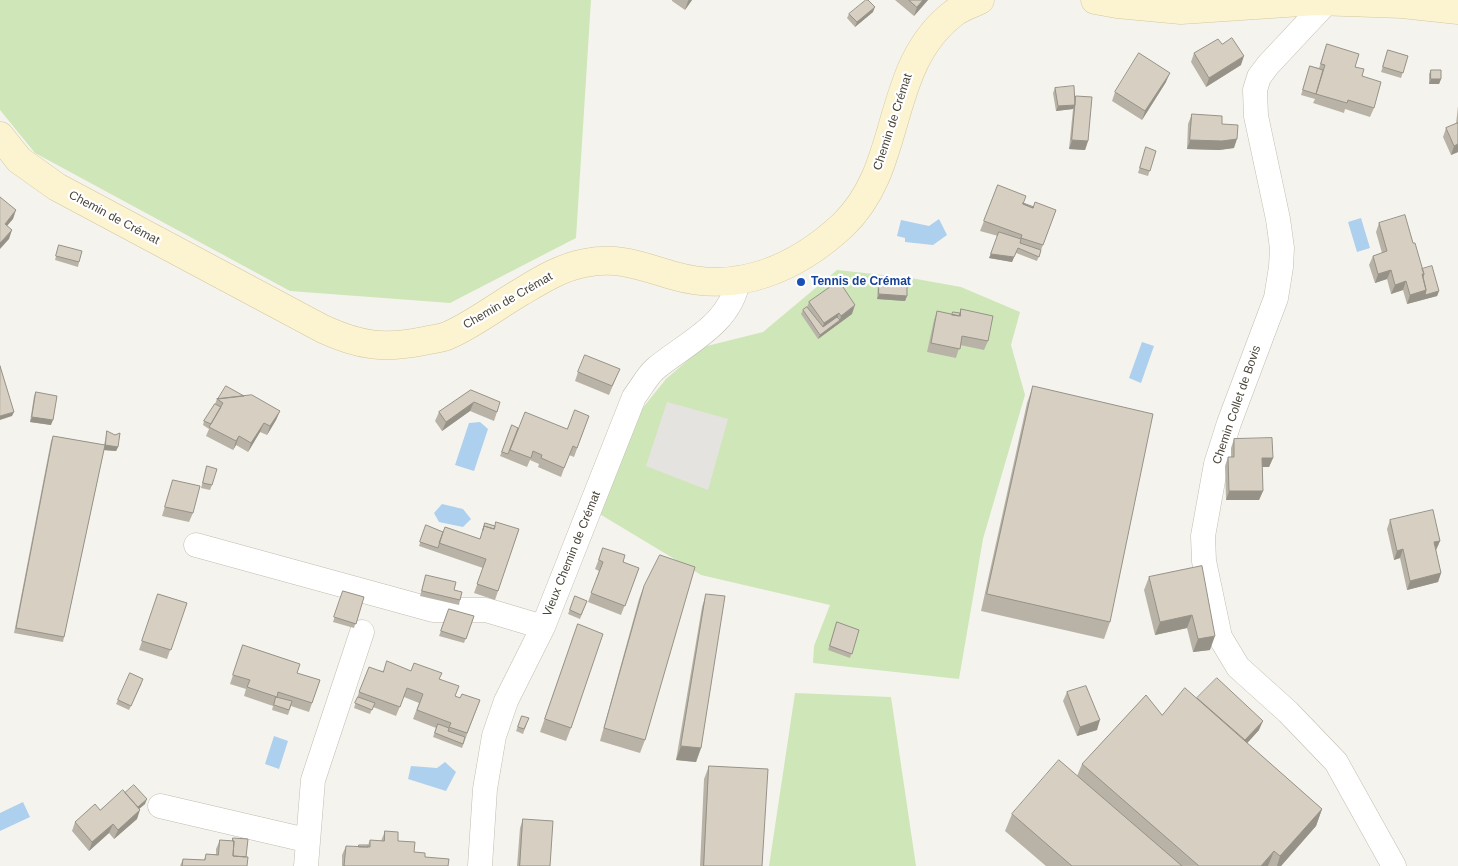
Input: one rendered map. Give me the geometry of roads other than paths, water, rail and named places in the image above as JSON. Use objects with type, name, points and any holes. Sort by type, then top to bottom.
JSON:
[{"type":"street","name":"Chemin de Crémat","points":[[0,136],[19,160],[57,187],[323,329],[350,341],[371,346],[401,346],[448,336],[550,275],[583,263],[604,260],[632,262],[701,283],[738,281],[784,267],[824,242],[845,223],[866,196],[880,166],[905,80],[917,54],[933,33],[954,12],[980,0]]},
{"type":"street","points":[[1095,0],[1181,10],[1327,2],[1402,4],[1458,10]]},
{"type":"street","name":"Chemin Collet de Bovis","points":[[1327,2],[1258,77],[1255,90],[1256,116],[1278,219],[1282,248],[1281,267],[1276,298],[1229,423],[1216,464],[1203,536],[1204,561],[1220,637],[1238,667],[1288,712],[1336,762],[1394,866]]},
{"type":"street","name":"Vieux Chemin de Crémat","points":[[480,866],[485,789],[494,736],[506,701],[543,626],[634,397],[654,370],[712,327],[736,294],[738,281]]},
{"type":"street","points":[[196,545],[433,610],[486,610],[543,626]]},
{"type":"street","points":[[306,866],[306,840],[313,780],[362,632]]},
{"type":"street","points":[[160,806],[306,840]]},
{"type":"water","points":[[1361,218],[1370,248],[1357,252],[1348,222]]},
{"type":"water","points":[[939,219],[947,235],[933,245],[905,242],[905,238],[897,236],[901,220],[929,226]]},
{"type":"water","points":[[1142,342],[1154,346],[1141,383],[1129,378]]},
{"type":"water","points":[[480,422],[488,429],[474,471],[455,465],[469,423]]},
{"type":"water","points":[[442,504],[463,509],[471,519],[463,527],[439,522],[434,513]]},
{"type":"water","points":[[274,736],[288,741],[279,769],[265,764]]},
{"type":"water","points":[[445,762],[456,772],[446,791],[408,779],[411,766],[437,768]]},
{"type":"water","points":[[23,802],[30,817],[0,831],[0,813]]},
{"type":"place","name":"Tennis de Crémat","points":[[801,282]]}]
